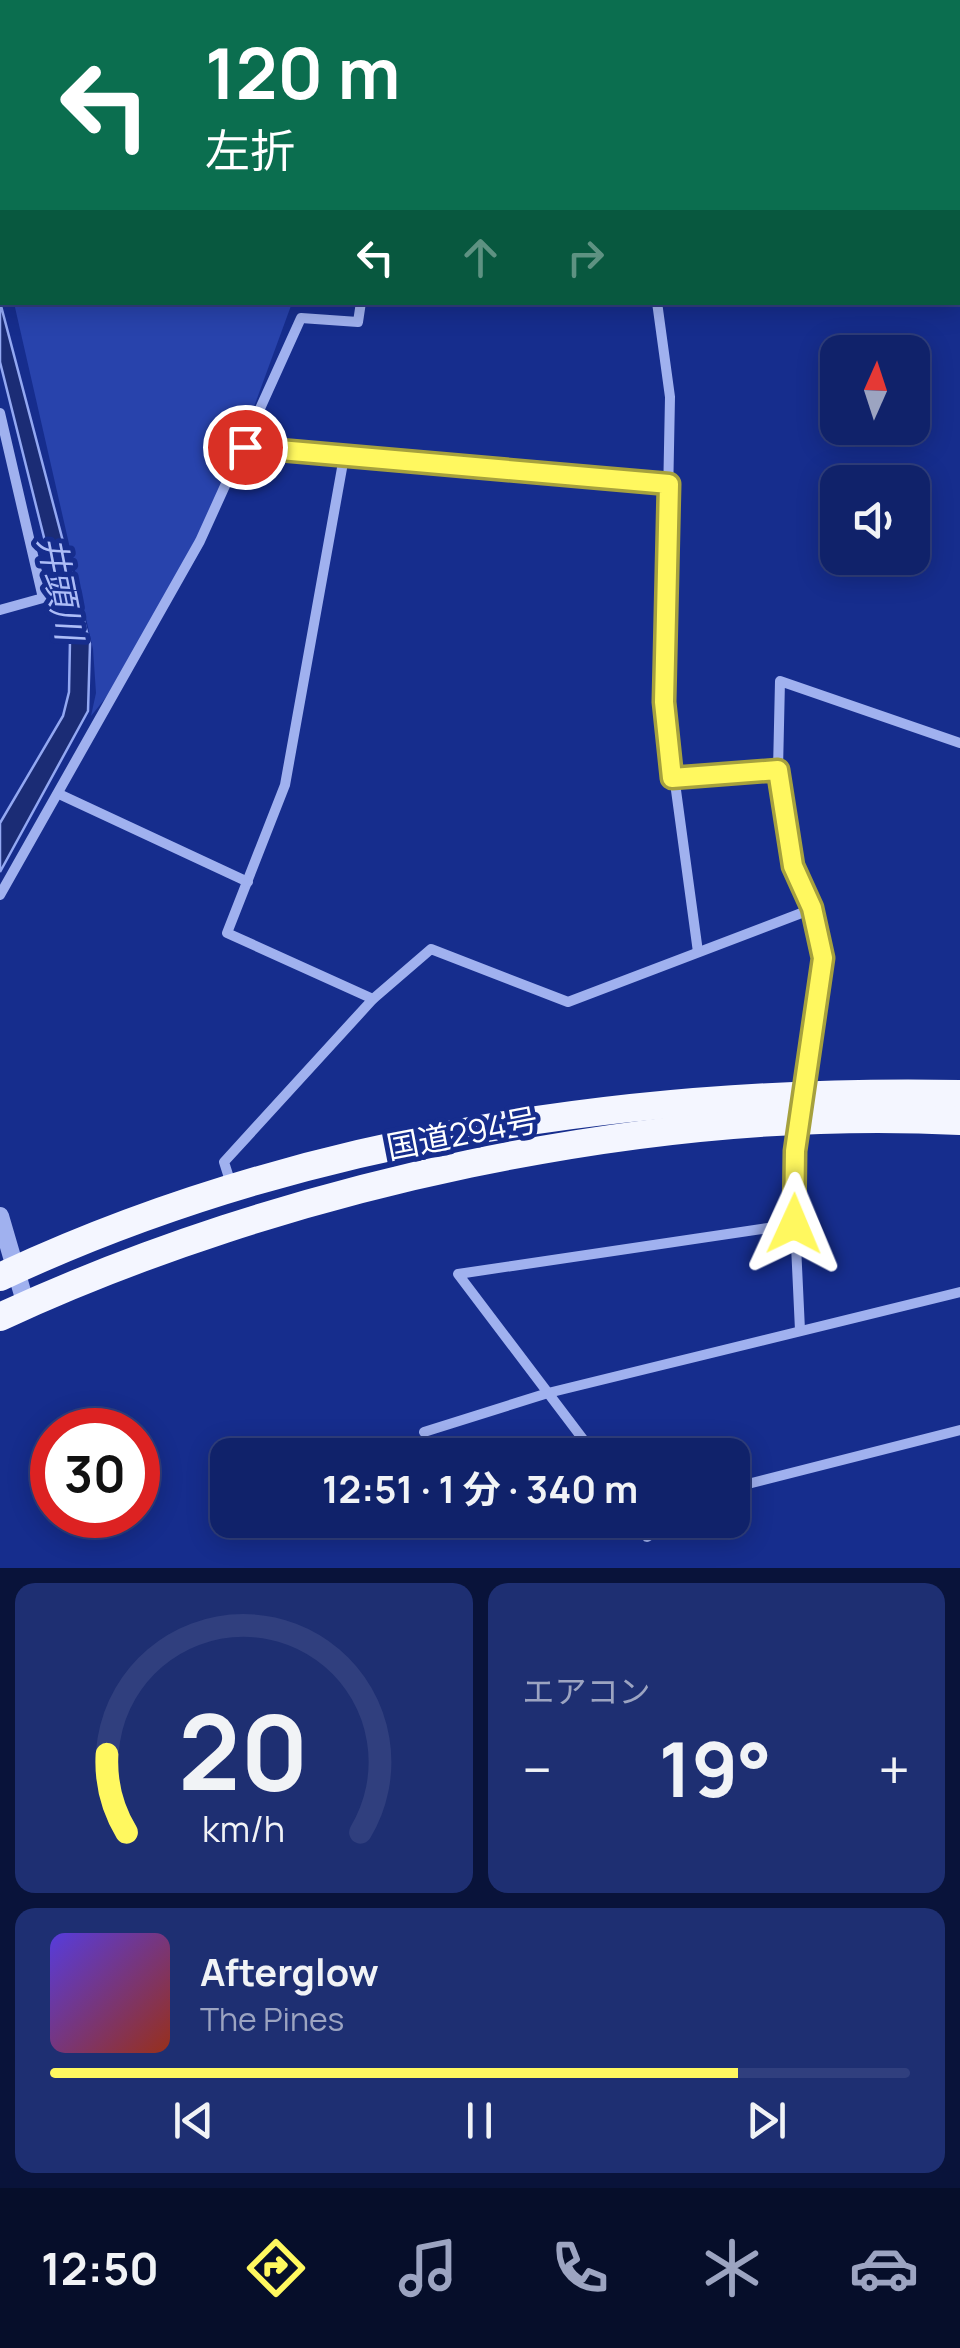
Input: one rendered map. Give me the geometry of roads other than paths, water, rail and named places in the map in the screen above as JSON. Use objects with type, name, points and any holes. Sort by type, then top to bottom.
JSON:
[{"type":"highway","name":"国道294号","points":[[7,1274],[233,1190],[341,1160],[533,1122],[638,1107],[802,1093],[960,1094]]},
{"type":"highway","name":"国道294号","points":[[13,1311],[132,1260],[311,1203],[432,1172],[641,1137],[799,1122],[960,1121]]},
{"type":"street","points":[[0,895],[200,541],[301,318],[358,322],[361,305]]},
{"type":"street","points":[[657,305],[670,397],[664,702],[698,952]]},
{"type":"street","points":[[0,412],[43,598],[0,610]]},
{"type":"street","points":[[245,447],[669,484]]},
{"type":"street","points":[[344,457],[285,784],[227,933],[374,998]]},
{"type":"street","points":[[800,1330],[794,1224],[799,1122],[823,958],[812,908],[793,866],[778,770],[780,681],[960,743]]},
{"type":"street","points":[[672,778],[778,770]]},
{"type":"street","points":[[59,794],[248,882]]},
{"type":"street","points":[[233,1190],[224,1162],[374,998],[431,948],[568,1002],[812,908]]},
{"type":"street","points":[[0,1216],[13,1311]]},
{"type":"street","points":[[584,1438],[458,1274],[794,1224]]},
{"type":"street","points":[[424,1432],[548,1393],[960,1292]]},
{"type":"street","points":[[750,1483],[960,1430]]},
{"type":"water","name":"井頭川","points":[[1,305],[90,644],[88,711],[0,872],[0,823],[63,716],[69,692],[70,641],[0,362]]}]
